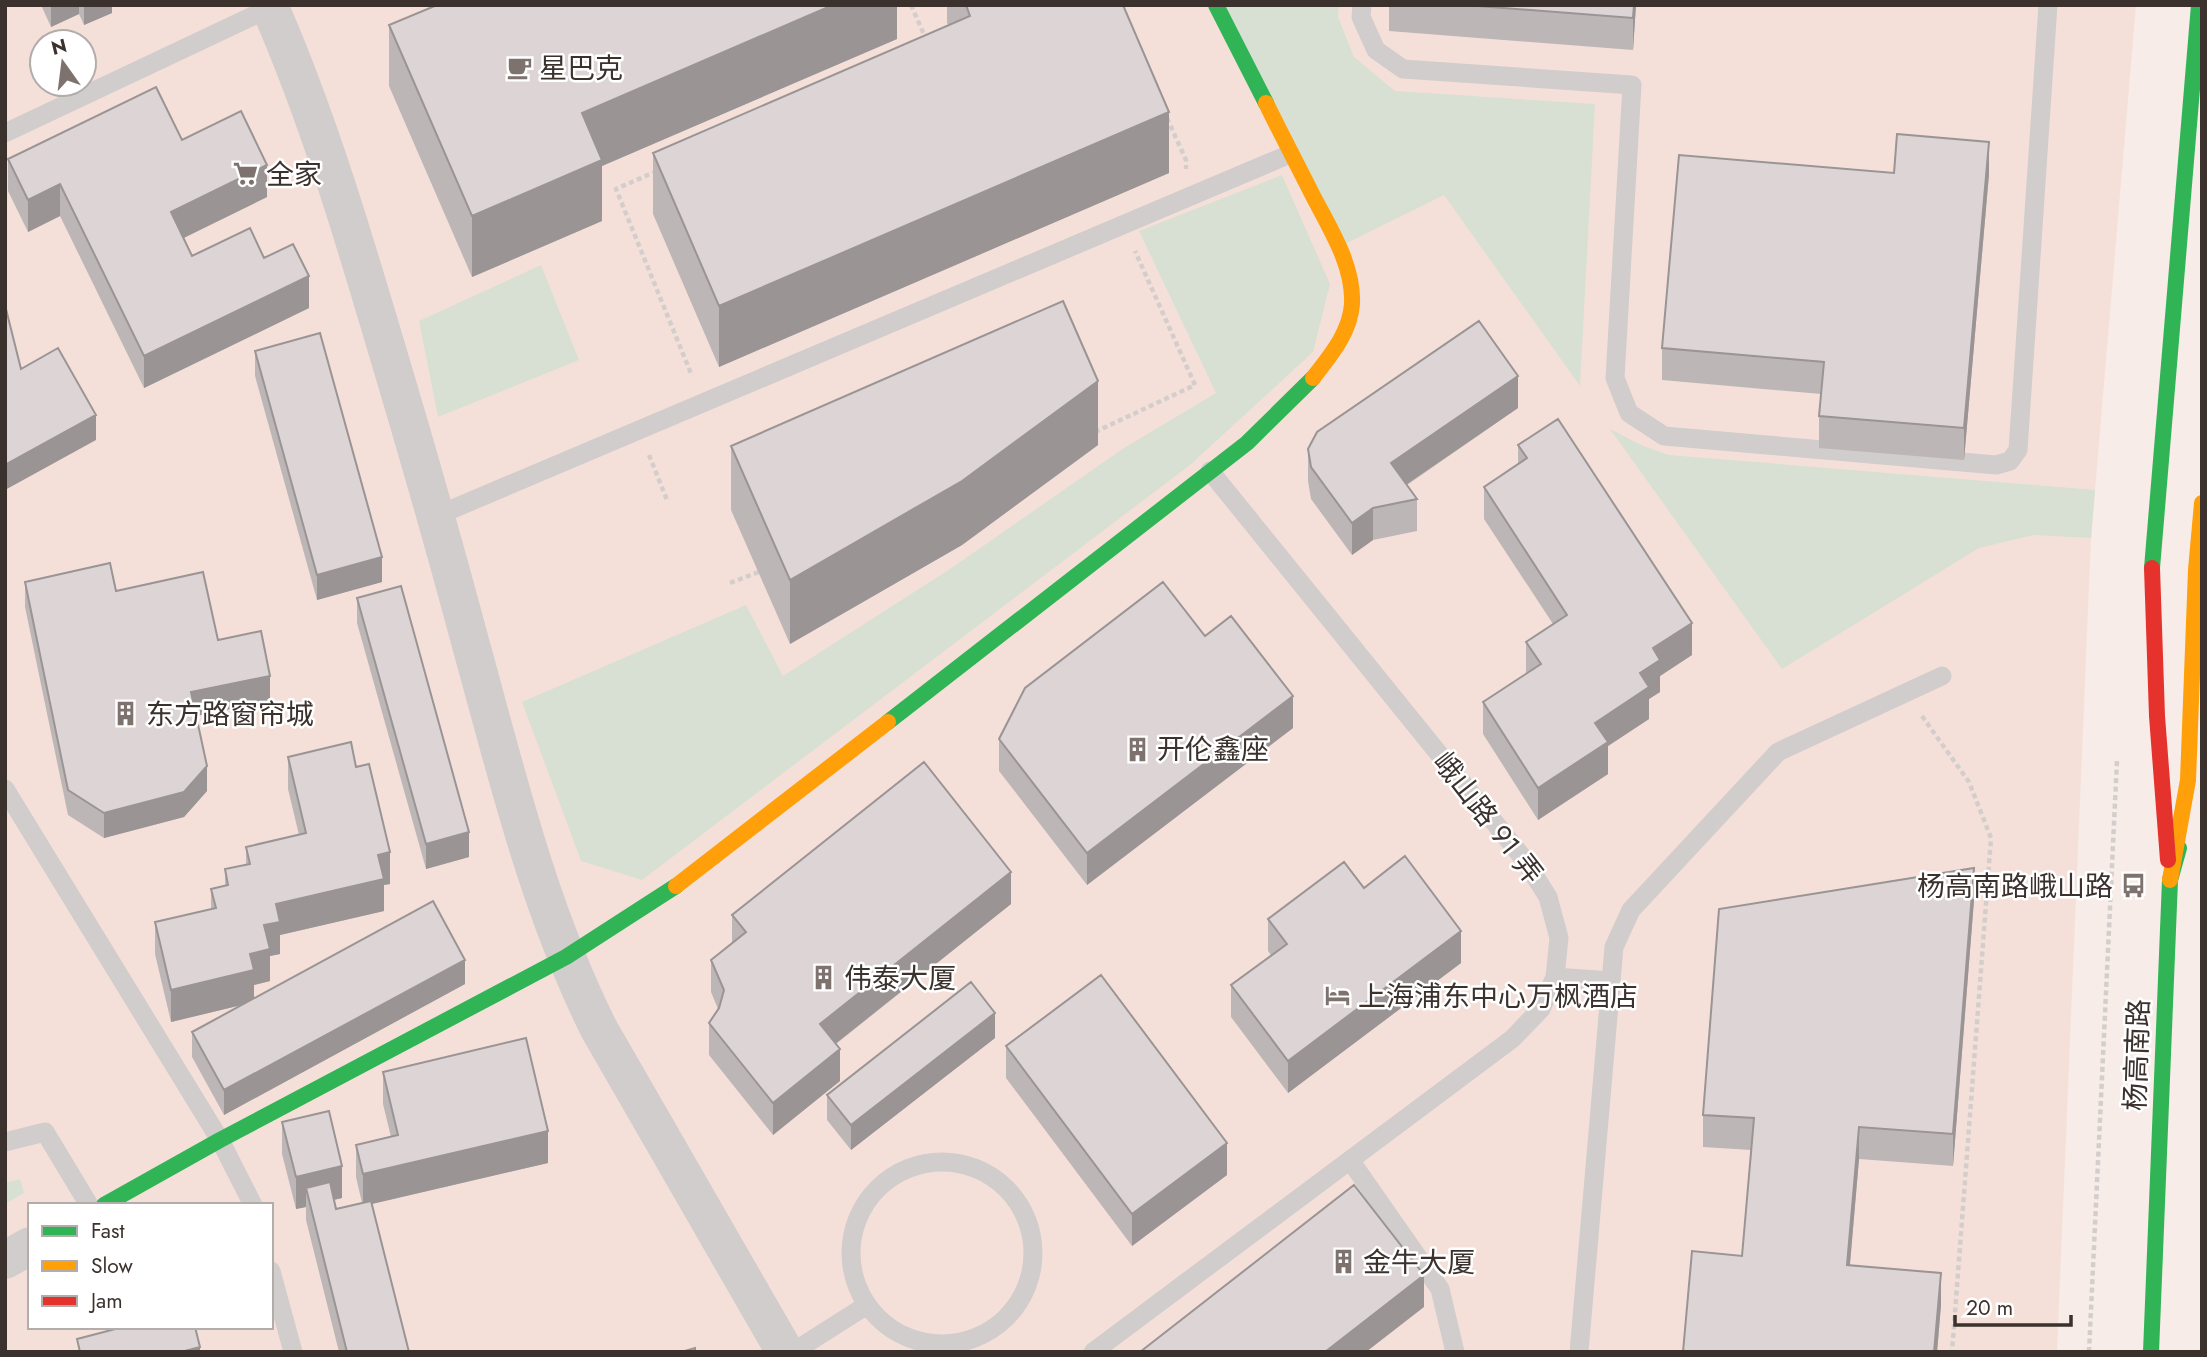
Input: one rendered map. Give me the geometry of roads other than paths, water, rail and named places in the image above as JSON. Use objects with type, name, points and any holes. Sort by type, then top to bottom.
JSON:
[{"type":"main road","points":[[108,1203],[220,1140],[566,957],[662,897],[1247,443],[1298,394],[1325,362],[1345,332],[1352,307],[1350,281],[1339,247],[1216,5]]},
{"type":"main road","points":[[2171,880],[2162,797],[2152,627],[2152,572],[2199,5]]},
{"type":"main road","points":[[2171,880],[2189,780],[2196,570],[2202,503]]},
{"type":"main road","name":"杨高南路","points":[[2151,1352],[2171,880],[2202,765]]},
{"type":"street","points":[[270,7],[310,105],[349,220],[436,516],[527,847],[566,957],[599,1029],[785,1352]]},
{"type":"street","points":[[5,1260],[28,1247]]},
{"type":"lane","points":[[1363,5],[1361,17],[1376,50],[1403,69],[1632,85],[1615,378],[1629,414],[1664,436],[1996,465],[2010,461],[2018,450],[2048,5]]},
{"type":"lane","points":[[5,133],[270,7]]},
{"type":"lane","points":[[436,516],[1290,154]]},
{"type":"lane","name":"峨山路 91 弄","points":[[1093,1352],[1512,1039],[1541,1009],[1556,977],[1559,939],[1548,897],[1524,859],[1210,471]]},
{"type":"lane","points":[[1579,1352],[1614,947],[1631,910],[1778,752],[1941,676]]},
{"type":"lane","points":[[5,789],[220,1140],[252,1203]]},
{"type":"lane","points":[[1556,977],[1611,981]]},
{"type":"lane","points":[[5,1142],[45,1132],[88,1203]]},
{"type":"lane","points":[[1350,1160],[1440,1289],[1455,1352]]},
{"type":"lane","points":[[940,1161],[969,1164],[995,1178],[1016,1198],[1030,1224],[1034,1253],[1029,1283],[1015,1308],[994,1329],[965,1342],[934,1344],[903,1336],[877,1319],[867,1305],[859,1294],[850,1264],[852,1232],[863,1203],[885,1180],[911,1166],[940,1161]]},
{"type":"lane","points":[[273,1277],[293,1352]]},
{"type":"lane","points":[[793,1352],[867,1305]]},
{"type":"place","name":"星巴克","points":[[519,68]]},
{"type":"place","name":"全家","points":[[246,174]]},
{"type":"place","name":"东方路窗帘城","points":[[126,714]]},
{"type":"place","name":"开伦鑫座","points":[[1137,749]]},
{"type":"place","name":"杨高南路峨山路","points":[[2133,886]]},
{"type":"place","name":"伟泰大厦","points":[[824,978]]},
{"type":"place","name":"上海浦东中心万枫酒店","points":[[1338,996]]},
{"type":"place","name":"金牛大厦","points":[[1343,1262]]}]
